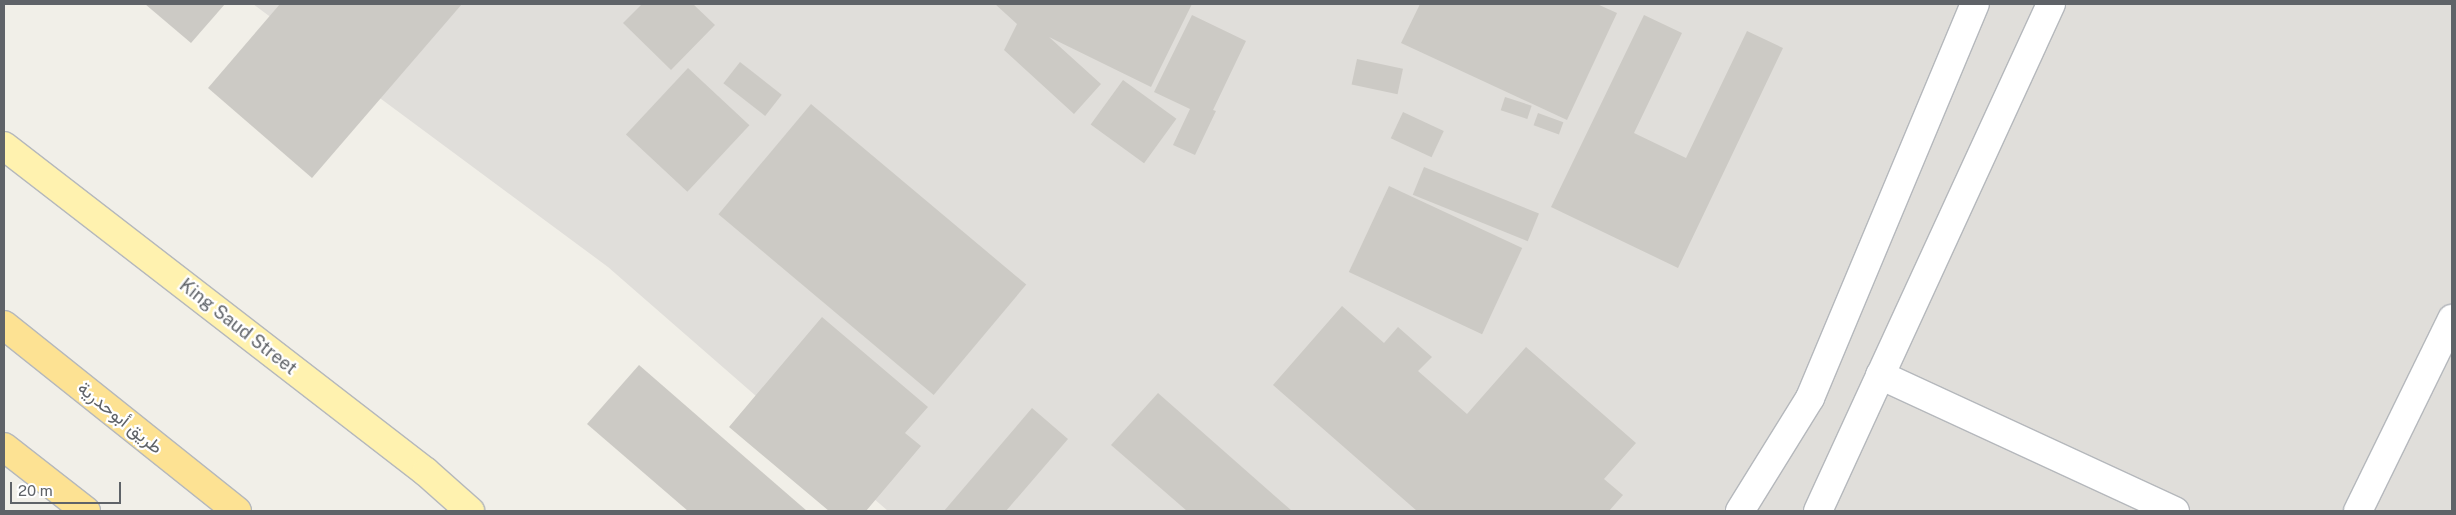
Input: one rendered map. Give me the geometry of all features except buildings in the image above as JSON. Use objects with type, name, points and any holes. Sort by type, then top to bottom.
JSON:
[{"type":"highway","name":"طريق أبوحدرية","points":[[4,325],[237,511]]},
{"type":"highway","points":[[4,446],[86,511]]},
{"type":"main road","name":"King Saud Street","points":[[4,146],[426,472],[470,511]]},
{"type":"street","points":[[1740,511],[1810,398],[1975,4]]},
{"type":"street","points":[[1818,511],[2052,4]]},
{"type":"street","points":[[2358,511],[2452,319]]},
{"type":"street","points":[[1880,376],[2175,511]]},
{"type":"shaded area","points":[[253,4],[2452,4],[2452,511],[888,511],[608,267]]}]
